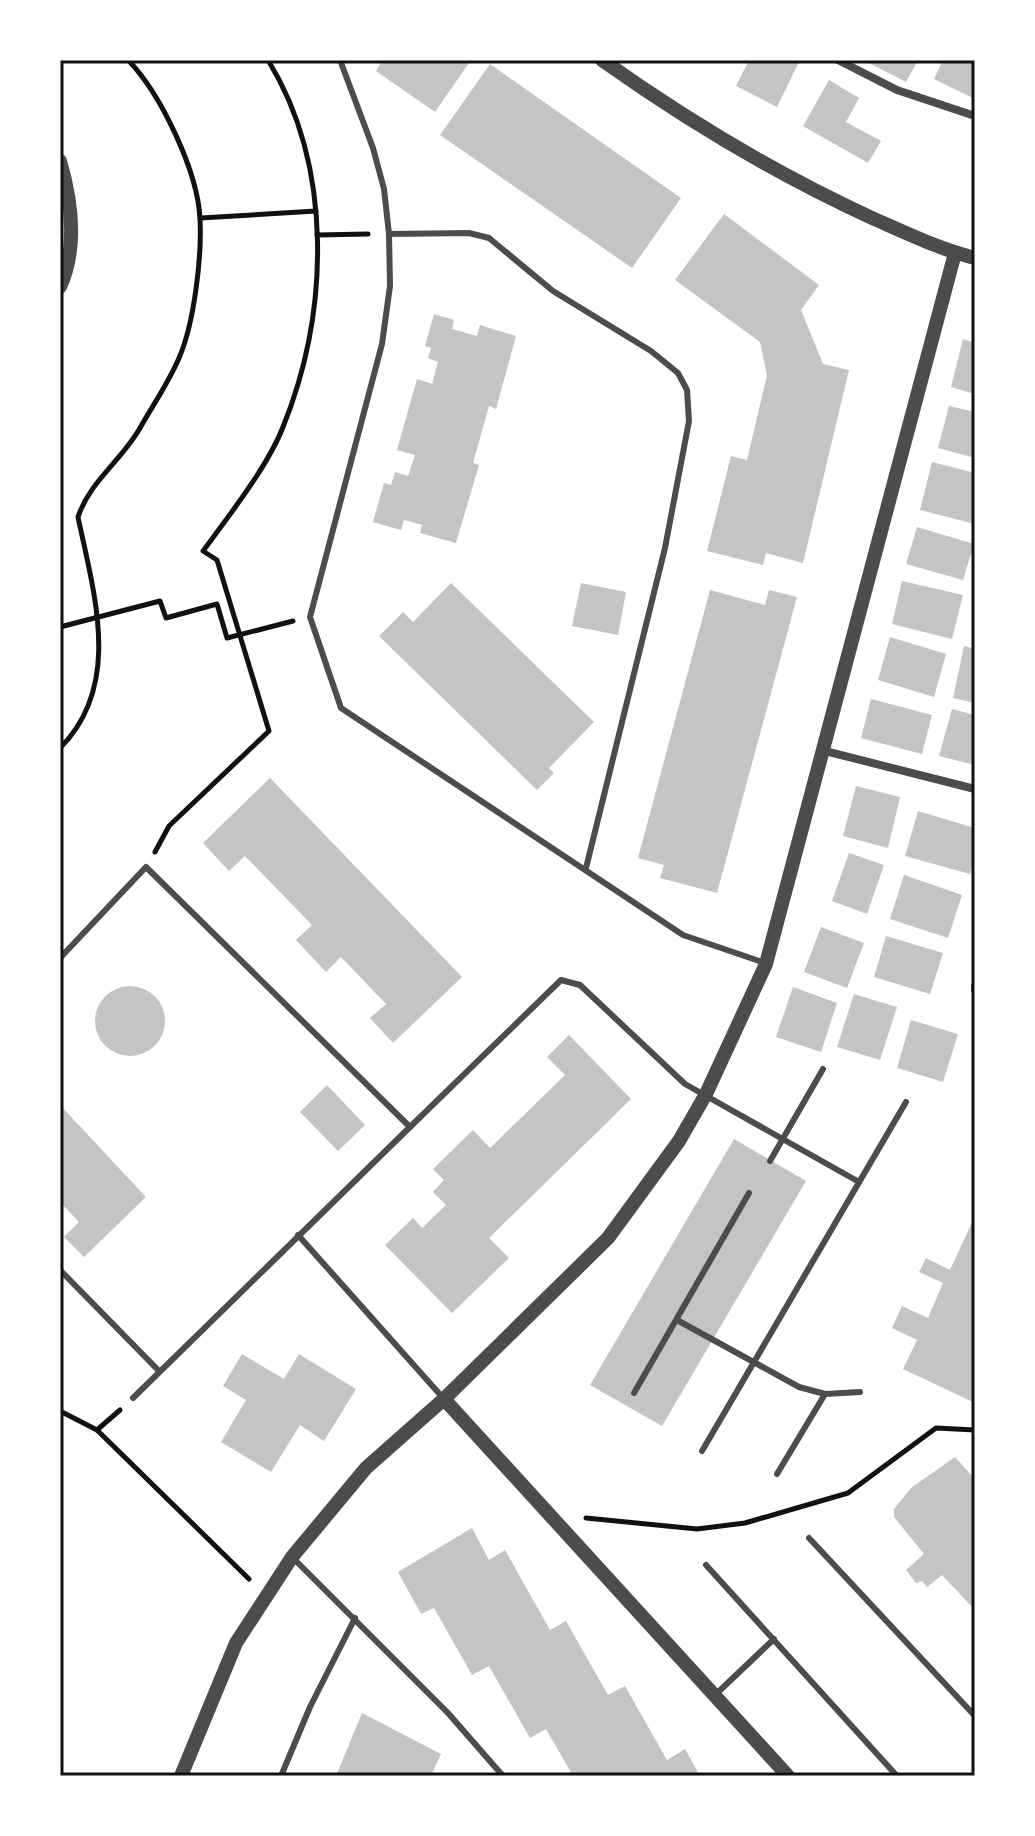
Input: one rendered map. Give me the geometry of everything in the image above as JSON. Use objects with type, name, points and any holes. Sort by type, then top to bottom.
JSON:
[{"type":"street","points":[[602,60],[665,105],[802,186],[955,253],[975,258]]},
{"type":"street","points":[[838,60],[897,90],[975,116]]},
{"type":"street","points":[[60,161],[68,189],[72,240],[60,287]]},
{"type":"street","points":[[181,1776],[236,1643],[292,1557],[366,1468],[444,1399],[608,1238],[663,1165],[706,1094],[766,964],[955,253]]},
{"type":"street","points":[[821,750],[975,789]]},
{"type":"street","points":[[444,1399],[788,1776]]},
{"type":"lane","points":[[340,60],[373,148],[384,189],[390,286],[382,344],[310,617],[321,657],[341,708],[683,935],[766,964]]},
{"type":"lane","points":[[389,234],[469,233],[489,238],[553,291],[651,351],[678,373],[687,390],[689,421],[665,548],[586,868]]},
{"type":"lane","points":[[60,958],[146,867],[410,1127]]},
{"type":"lane","points":[[133,1398],[158,1370],[561,980],[580,985],[685,1084],[859,1182]]},
{"type":"lane","points":[[770,1161],[823,1069]]},
{"type":"lane","points":[[702,1451],[906,1102]]},
{"type":"lane","points":[[634,1393],[749,1193]]},
{"type":"lane","points":[[298,1235],[444,1399]]},
{"type":"lane","points":[[60,1270],[158,1370]]},
{"type":"lane","points":[[677,1320],[799,1387],[825,1394],[860,1392]]},
{"type":"lane","points":[[777,1474],[825,1394]]},
{"type":"lane","points":[[809,1538],[975,1716]]},
{"type":"lane","points":[[292,1557],[448,1713],[503,1776]]},
{"type":"lane","points":[[706,1565],[897,1776]]},
{"type":"lane","points":[[281,1776],[320,1685],[355,1618]]},
{"type":"lane","points":[[714,1696],[774,1639]]},
{"type":"path","points":[[60,748],[82,721],[94,694],[100,660],[96,616],[78,517],[85,496],[138,432],[180,357],[190,314],[201,218],[182,149],[169,119],[128,60]]},
{"type":"path","points":[[169,826],[269,731],[217,560],[203,551],[282,430],[306,359],[317,235],[316,211],[302,141],[278,77],[268,60]]},
{"type":"path","points":[[201,218],[316,211]]},
{"type":"path","points":[[317,235],[369,234]]},
{"type":"path","points":[[60,627],[160,601],[166,618],[217,604],[227,638],[264,629]]},
{"type":"path","points":[[60,1411],[97,1430],[250,1579]]},
{"type":"path","points":[[97,1430],[113,1417]]},
{"type":"building","points":[[383,60],[471,60],[435,112],[376,71]]},
{"type":"building","points":[[749,60],[799,62],[777,107],[736,86]]},
{"type":"building","points":[[863,60],[918,60],[906,82]]},
{"type":"building","points":[[943,60],[975,60],[975,99],[934,79]]},
{"type":"building","points":[[490,64],[681,198],[632,268],[440,135]]},
{"type":"building","points":[[829,80],[859,98],[846,122],[881,141],[868,163],[803,126]]},
{"type":"building","points":[[724,214],[819,285],[801,310],[823,364],[849,370],[803,563],[766,553],[763,565],[707,551],[731,456],[747,460],[767,375],[760,342],[675,280]]},
{"type":"building","points":[[434,314],[454,320],[452,329],[477,336],[480,325],[516,336],[496,409],[489,406],[473,463],[479,465],[456,543],[420,533],[422,525],[404,520],[401,530],[373,522],[384,483],[391,485],[395,472],[408,476],[415,455],[397,450],[417,379],[432,384],[438,362],[428,358],[431,348],[425,346]]},
{"type":"building","points":[[963,339],[975,343],[975,394],[951,387]]},
{"type":"building","points":[[949,406],[975,412],[975,458],[938,448]]},
{"type":"building","points":[[932,462],[975,473],[975,524],[920,510]]},
{"type":"building","points":[[917,527],[974,544],[963,580],[906,564]]},
{"type":"building","points":[[902,581],[963,595],[952,639],[892,624]]},
{"type":"building","points":[[451,583],[594,722],[549,768],[554,773],[537,790],[379,636],[403,612],[413,622]]},
{"type":"building","points":[[581,583],[626,592],[618,635],[572,626]]},
{"type":"building","points":[[710,590],[765,605],[769,590],[797,597],[717,893],[660,878],[664,865],[638,858]]},
{"type":"building","points":[[890,637],[946,654],[934,697],[878,680]]},
{"type":"building","points":[[964,646],[975,649],[975,703],[953,698]]},
{"type":"building","points":[[871,699],[932,715],[922,754],[861,738]]},
{"type":"building","points":[[952,709],[975,715],[975,765],[939,756]]},
{"type":"building","points":[[270,778],[462,977],[393,1043],[370,1018],[386,1004],[341,957],[326,972],[296,940],[312,925],[245,856],[229,871],[203,843]]},
{"type":"building","points":[[856,786],[900,797],[888,848],[843,836]]},
{"type":"building","points":[[918,811],[975,828],[975,857],[970,874],[905,856]]},
{"type":"building","points":[[849,853],[884,865],[867,914],[832,901]]},
{"type":"building","points":[[904,875],[962,895],[948,938],[890,919]]},
{"type":"building","points":[[821,927],[864,943],[847,988],[804,972]]},
{"type":"building","points":[[886,936],[943,953],[930,994],[874,977]]},
{"type":"building","points":[[137,986],[159,1001],[165,1021],[163,1035],[155,1046],[144,1054],[123,1056],[105,1046],[97,1035],[95,1014],[105,996],[116,988]]},
{"type":"building","points":[[793,987],[837,1003],[821,1052],[776,1037]]},
{"type":"building","points":[[854,994],[897,1007],[880,1060],[837,1047]]},
{"type":"building","points":[[911,1020],[958,1034],[943,1082],[897,1068]]},
{"type":"building","points":[[569,1035],[631,1099],[489,1238],[509,1258],[452,1313],[385,1245],[413,1218],[422,1228],[446,1205],[433,1192],[444,1180],[433,1169],[473,1130],[490,1148],[565,1075],[547,1057]]},
{"type":"building","points":[[327,1085],[365,1125],[338,1151],[300,1112]]},
{"type":"building","points":[[60,1105],[146,1197],[84,1257],[64,1237],[79,1222],[60,1202]]},
{"type":"building","points":[[734,1139],[806,1181],[662,1426],[590,1385]]},
{"type":"building","points":[[975,1216],[975,1403],[903,1369],[917,1340],[892,1328],[902,1306],[928,1318],[943,1283],[919,1272],[926,1258],[950,1270]]},
{"type":"building","points":[[242,1354],[284,1379],[299,1354],[356,1389],[324,1441],[300,1425],[271,1472],[221,1442],[246,1400],[223,1386]]},
{"type":"building","points":[[955,1457],[975,1479],[975,1610],[942,1575],[927,1587],[922,1581],[916,1583],[906,1570],[924,1554],[894,1517],[894,1509],[911,1488]]},
{"type":"building","points":[[472,1528],[489,1560],[505,1550],[550,1630],[566,1621],[608,1695],[625,1686],[667,1760],[685,1749],[700,1776],[573,1776],[546,1729],[530,1738],[489,1666],[472,1675],[434,1608],[421,1614],[398,1572]]},
{"type":"building","points":[[362,1713],[441,1754],[431,1776],[336,1776]]}]
